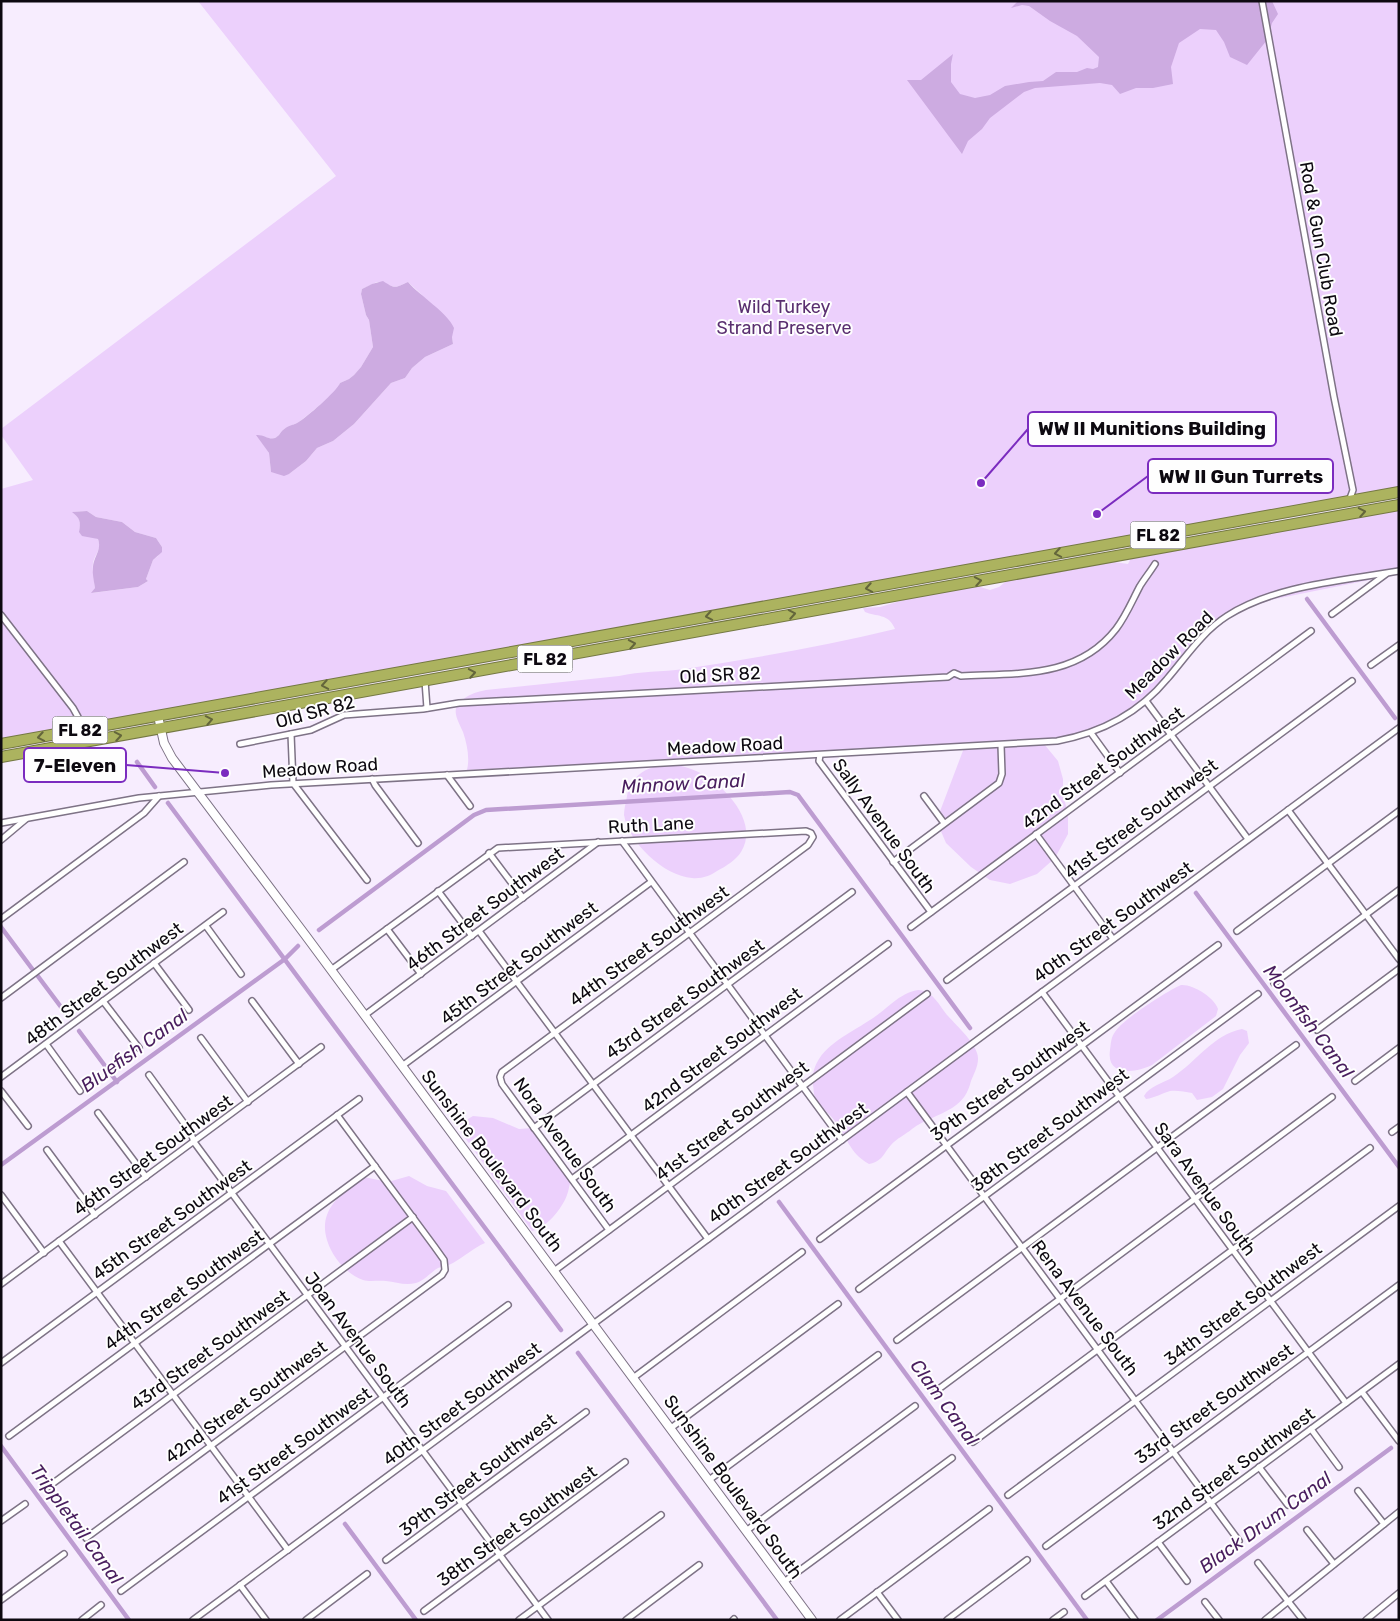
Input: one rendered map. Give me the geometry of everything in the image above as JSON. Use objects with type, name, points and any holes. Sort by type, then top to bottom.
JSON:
[{"type":"highway","name":"FL 82","points":[[1,744],[1399,492]]},
{"type":"highway","points":[[1253,532],[1271,523],[1342,509],[1349,501]]},
{"type":"highway","name":"FL 82","points":[[1,757],[1399,505]]},
{"type":"highway","points":[[1160,548],[1163,541],[1190,534],[1229,528],[1237,521]]},
{"type":"highway","points":[[1059,567],[1079,558],[1137,546],[1146,537]]},
{"type":"highway","points":[[425,681],[433,673],[459,666],[520,655],[530,649]]},
{"type":"highway","points":[[329,698],[341,691],[404,678],[413,675],[416,669]]},
{"type":"street","name":"Rod & Gun Club Road","points":[[1262,1],[1334,397],[1353,490],[1349,501]]},
{"type":"street","name":"Old SR 82","points":[[240,744],[315,728],[344,715],[427,708],[459,703],[948,677],[954,673],[961,676],[1053,669],[1079,660],[1095,650],[1108,638],[1123,619],[1141,585],[1155,564]]},
{"type":"street","name":"Meadow Road","points":[[1,823],[159,796],[293,783],[1057,741],[1090,732],[1122,718],[1146,701],[1166,681],[1204,635],[1222,620],[1244,606],[1286,591],[1399,571]]},
{"type":"street","points":[[1332,614],[1389,572]]},
{"type":"street","points":[[1,615],[73,708],[83,729]]},
{"type":"street","name":"42nd Street Southwest","points":[[911,927],[1311,631]]},
{"type":"street","points":[[1371,665],[1399,645]]},
{"type":"street","points":[[425,681],[427,708]]},
{"type":"street","name":"41st Street Southwest","points":[[947,980],[1352,681]]},
{"type":"street","points":[[1146,701],[1248,839]]},
{"type":"street","name":"Sunshine Boulevard South","points":[[158,716],[164,743],[169,753],[197,792],[365,1015],[812,1620]]},
{"type":"street","name":"40th Street Southwest","points":[[193,1620],[1399,728]]},
{"type":"street","points":[[1090,732],[1120,773]]},
{"type":"street","points":[[291,734],[293,783],[367,880]]},
{"type":"street","points":[[893,862],[999,783],[1002,774],[1001,745]]},
{"type":"street","name":"Sally Avenue South","points":[[820,755],[819,761],[931,912]]},
{"type":"street","points":[[447,775],[470,806]]},
{"type":"street","points":[[372,779],[375,786],[418,843]]},
{"type":"street","points":[[1,919],[144,813],[159,796]]},
{"type":"street","points":[[924,796],[944,824]]},
{"type":"street","points":[[1288,810],[1399,960]]},
{"type":"street","points":[[1237,931],[1399,811]]},
{"type":"street","points":[[1,840],[26,818]]},
{"type":"street","name":"Ruth Lane","points":[[489,853],[498,848],[806,831],[811,833],[813,837]]},
{"type":"street","points":[[1036,834],[1114,939]]},
{"type":"street","name":"44th Street Southwest","points":[[500,1077],[502,1072],[808,845],[813,837]]},
{"type":"street","points":[[622,841],[842,1140]]},
{"type":"street","name":"46th Street Southwest","points":[[365,1015],[598,842]]},
{"type":"street","points":[[331,970],[489,853],[523,898]]},
{"type":"street","points":[[1,998],[184,862]]},
{"type":"street","name":"45th Street Southwest","points":[[402,1066],[652,882]]},
{"type":"street","points":[[1274,983],[1399,890]]},
{"type":"street","points":[[438,891],[472,936]]},
{"type":"street","name":"43rd Street Southwest","points":[[534,1128],[852,892]]},
{"type":"street","name":"48th Street Southwest","points":[[1,1077],[223,912]]},
{"type":"street","points":[[206,926],[241,974]]},
{"type":"street","points":[[387,929],[421,974]]},
{"type":"street","points":[[479,930],[708,1239]]},
{"type":"street","name":"42nd Street Southwest","points":[[572,1179],[888,944]]},
{"type":"street","name":"39th Street Southwest","points":[[820,1239],[1218,945]]},
{"type":"street","points":[[154,963],[190,1010]]},
{"type":"street","points":[[1317,1030],[1399,969]]},
{"type":"street","name":"Sara Avenue South","points":[[1042,992],[1346,1403]]},
{"type":"street","name":"41st Street Southwest","points":[[554,1271],[928,994]]},
{"type":"street","name":"38th Street Southwest","points":[[859,1289],[1258,994]]},
{"type":"street","points":[[104,1001],[139,1048]]},
{"type":"street","points":[[252,1001],[299,1064]]},
{"type":"street","points":[[201,1038],[248,1102]]},
{"type":"street","points":[[46,1044],[80,1091]]},
{"type":"street","points":[[897,1340],[1296,1045]]},
{"type":"street","name":"46th Street Southwest","points":[[1,1284],[321,1047]]},
{"type":"street","points":[[1355,1081],[1399,1048]]},
{"type":"street","name":"Joan Avenue South","points":[[150,1075],[191,1133],[194,1142],[548,1620]]},
{"type":"street","name":"Nora Avenue South","points":[[500,1077],[502,1084],[610,1230]]},
{"type":"street","points":[[1,1091],[28,1126]]},
{"type":"street","name":"Rena Avenue South","points":[[907,1092],[1239,1541]]},
{"type":"street","points":[[936,1390],[1332,1097]]},
{"type":"street","name":"45th Street Southwest","points":[[1,1363],[359,1098]]},
{"type":"street","points":[[98,1113],[146,1177]]},
{"type":"street","points":[[337,1115],[413,1217]]},
{"type":"street","points":[[1392,1132],[1399,1127]]},
{"type":"street","points":[[973,1442],[1370,1148]]},
{"type":"street","points":[[47,1150],[95,1215]]},
{"type":"street","name":"44th Street Southwest","points":[[9,1436],[375,1166]]},
{"type":"street","points":[[1,1195],[44,1253]]},
{"type":"street","name":"34th Street Southwest","points":[[1008,1495],[1399,1206]]},
{"type":"street","name":"42nd Street Southwest","points":[[86,1538],[442,1275],[446,1265],[444,1260],[413,1217]]},
{"type":"street","name":"43rd Street Southwest","points":[[48,1487],[413,1217]]},
{"type":"street","points":[[59,1241],[288,1550]]},
{"type":"street","points":[[633,1378],[802,1252]]},
{"type":"street","name":"33rd Street Southwest","points":[[1046,1546],[1399,1285]]},
{"type":"street","points":[[671,1428],[838,1304]]},
{"type":"street","name":"41st Street Southwest","points":[[120,1591],[508,1305]]},
{"type":"street","points":[[709,1480],[878,1354]]},
{"type":"street","name":"32nd Street Southwest","points":[[1085,1596],[1399,1364]]},
{"type":"street","points":[[1362,1392],[1399,1441]]},
{"type":"street","points":[[746,1531],[915,1406]]},
{"type":"street","name":"39th Street Southwest","points":[[386,1560],[586,1412]]},
{"type":"street","points":[[1311,1429],[1339,1467]]},
{"type":"street","points":[[784,1582],[952,1458]]},
{"type":"street","name":"38th Street Southwest","points":[[424,1611],[625,1462]]},
{"type":"street","points":[[1259,1467],[1288,1505]]},
{"type":"street","points":[[1358,1491],[1384,1524]]},
{"type":"street","points":[[1,1521],[25,1504]]},
{"type":"street","points":[[840,1620],[990,1509]]},
{"type":"street","points":[[1265,1620],[1399,1512]]},
{"type":"street","points":[[519,1620],[661,1515]]},
{"type":"street","points":[[1307,1530],[1334,1564]]},
{"type":"street","points":[[1158,1542],[1187,1581]]},
{"type":"street","points":[[1,1600],[64,1554]]},
{"type":"street","points":[[947,1620],[1027,1560]]},
{"type":"street","points":[[1258,1564],[1303,1620]]},
{"type":"street","points":[[626,1620],[699,1565]]},
{"type":"street","points":[[306,1620],[367,1574]]},
{"type":"street","points":[[1106,1581],[1135,1620]]},
{"type":"street","points":[[240,1585],[266,1620]]},
{"type":"street","points":[[877,1592],[898,1620]]},
{"type":"street","points":[[1366,1620],[1399,1593]]},
{"type":"street","points":[[1205,1602],[1220,1620]]},
{"type":"street","points":[[82,1620],[102,1605]]},
{"type":"street","points":[[1053,1620],[1064,1612]]},
{"type":"green space","name":"Wild Turkey Strand Preserve","points":[[198,1],[1399,1],[1399,489],[1,741],[1,489],[33,480],[1,435],[1,429],[336,176]],"holes":[[[377,282],[396,287],[408,282],[421,294],[452,337],[453,344],[425,357],[412,368],[405,378],[391,383],[354,424],[333,441],[317,448],[306,461],[289,474],[271,472],[269,453],[257,435],[272,439],[277,437],[284,429],[299,422],[326,400],[338,388],[340,383],[349,379],[361,367],[373,347],[369,320],[361,294],[362,289]],[[87,511],[96,517],[122,522],[135,532],[156,538],[162,547],[158,556],[153,560],[146,579],[148,581],[138,587],[92,593],[95,588],[93,563],[99,549],[99,543],[98,539],[79,532],[79,520],[73,512]]]},
{"type":"green space","points":[[1399,508],[1399,574],[1275,599],[1240,609],[1207,632],[1178,665],[1155,697],[1126,718],[1106,730],[1082,737],[1044,744],[1058,761],[1063,779],[1063,794],[1068,814],[1068,834],[1055,858],[1037,874],[1010,884],[990,880],[971,867],[946,843],[940,829],[939,814],[964,748],[467,770],[467,746],[456,709],[462,700],[470,695],[486,690],[684,669],[816,646],[895,629],[886,618],[869,614],[863,608],[880,607],[917,596],[974,585],[990,590],[999,587],[1009,579],[1106,563],[1128,564],[1132,556]]},
{"type":"green space","points":[[672,764],[697,771],[718,785],[734,801],[744,821],[746,832],[741,852],[727,865],[705,877],[681,876],[659,865],[640,847],[627,826],[624,815],[631,784],[642,772]]},
{"type":"green space","points":[[1181,985],[1197,989],[1213,1000],[1218,1009],[1216,1016],[1152,1065],[1131,1071],[1117,1069],[1110,1059],[1111,1040],[1115,1032],[1135,1013]]},
{"type":"green space","points":[[918,990],[932,996],[971,1042],[977,1054],[977,1067],[967,1093],[959,1103],[917,1126],[893,1143],[880,1159],[869,1164],[857,1154],[839,1126],[816,1100],[814,1096],[813,1073],[823,1054],[831,1046],[904,995]]},
{"type":"green space","points":[[1242,1029],[1247,1031],[1249,1043],[1240,1055],[1223,1089],[1212,1097],[1197,1100],[1192,1093],[1175,1091],[1146,1099],[1144,1096],[1149,1090],[1173,1077],[1214,1042],[1223,1036]]},
{"type":"green space","points":[[473,1116],[493,1118],[519,1129],[532,1128],[571,1180],[567,1195],[561,1206],[543,1226],[532,1231],[458,1128],[461,1123]]},
{"type":"green space","points":[[409,1176],[427,1186],[446,1191],[485,1243],[453,1263],[438,1268],[416,1283],[366,1281],[354,1276],[339,1262],[328,1244],[325,1224],[333,1203],[342,1193],[364,1177],[388,1182]]},
{"type":"shaded area","points":[[1018,1],[1272,1],[1278,14],[1272,23],[1267,40],[1247,65],[1230,57],[1224,42],[1216,30],[1200,29],[1179,43],[1171,67],[1173,84],[1153,88],[1136,88],[1120,94],[1112,85],[1100,83],[1035,88],[1024,92],[990,118],[982,129],[968,141],[962,154],[907,80],[921,80],[953,54],[951,82],[960,94],[975,98],[990,95],[1005,86],[1043,81],[1056,72],[1077,72],[1087,68],[1093,69],[1098,67],[1099,57],[1077,36],[1050,21],[1029,6],[1022,5],[1011,8]]},
{"type":"shaded area","points":[[383,281],[395,287],[408,282],[446,316],[454,328],[453,344],[425,357],[412,368],[405,378],[391,383],[354,424],[333,441],[317,448],[306,461],[289,474],[284,476],[271,472],[269,453],[256,435],[270,438],[276,437],[314,410],[334,392],[340,383],[349,379],[361,367],[373,347],[369,320],[361,294],[362,289]]},
{"type":"shaded area","points":[[87,511],[96,517],[122,522],[135,532],[156,538],[162,547],[162,552],[153,560],[146,579],[148,581],[138,587],[91,593],[95,588],[93,570],[99,543],[98,539],[82,536],[79,532],[79,520],[72,512]]},
{"type":"waterway","points":[[1307,599],[1395,718]]},
{"type":"waterway","points":[[137,762],[155,787]]},
{"type":"waterway","name":"Minnow Canal","points":[[319,930],[474,815],[486,810],[790,792],[798,795],[970,1028]]},
{"type":"waterway","points":[[168,803],[561,1330]]},
{"type":"waterway","name":"Moonfish Canal","points":[[1196,893],[1399,1167]]},
{"type":"waterway","points":[[1,927],[33,970]]},
{"type":"waterway","name":"Bluefish Canal","points":[[1,1165],[285,959],[298,946]]},
{"type":"waterway","points":[[37,975],[67,1015]]},
{"type":"waterway","points":[[79,1031],[117,1082]]},
{"type":"waterway","name":"Clam Canal","points":[[779,1202],[1087,1620]]},
{"type":"waterway","points":[[578,1353],[777,1620]]},
{"type":"waterway","name":"Trippletail Canal","points":[[1,1446],[129,1620]]},
{"type":"waterway","name":"Black Drum Canal","points":[[1157,1620],[1391,1448]]},
{"type":"waterway","points":[[345,1524],[416,1620]]},
{"type":"place","name":"WW II Munitions Building","points":[[981,483]]},
{"type":"place","name":"WW II Gun Turrets","points":[[1097,514]]},
{"type":"place","name":"7-Eleven","points":[[225,773]]}]
